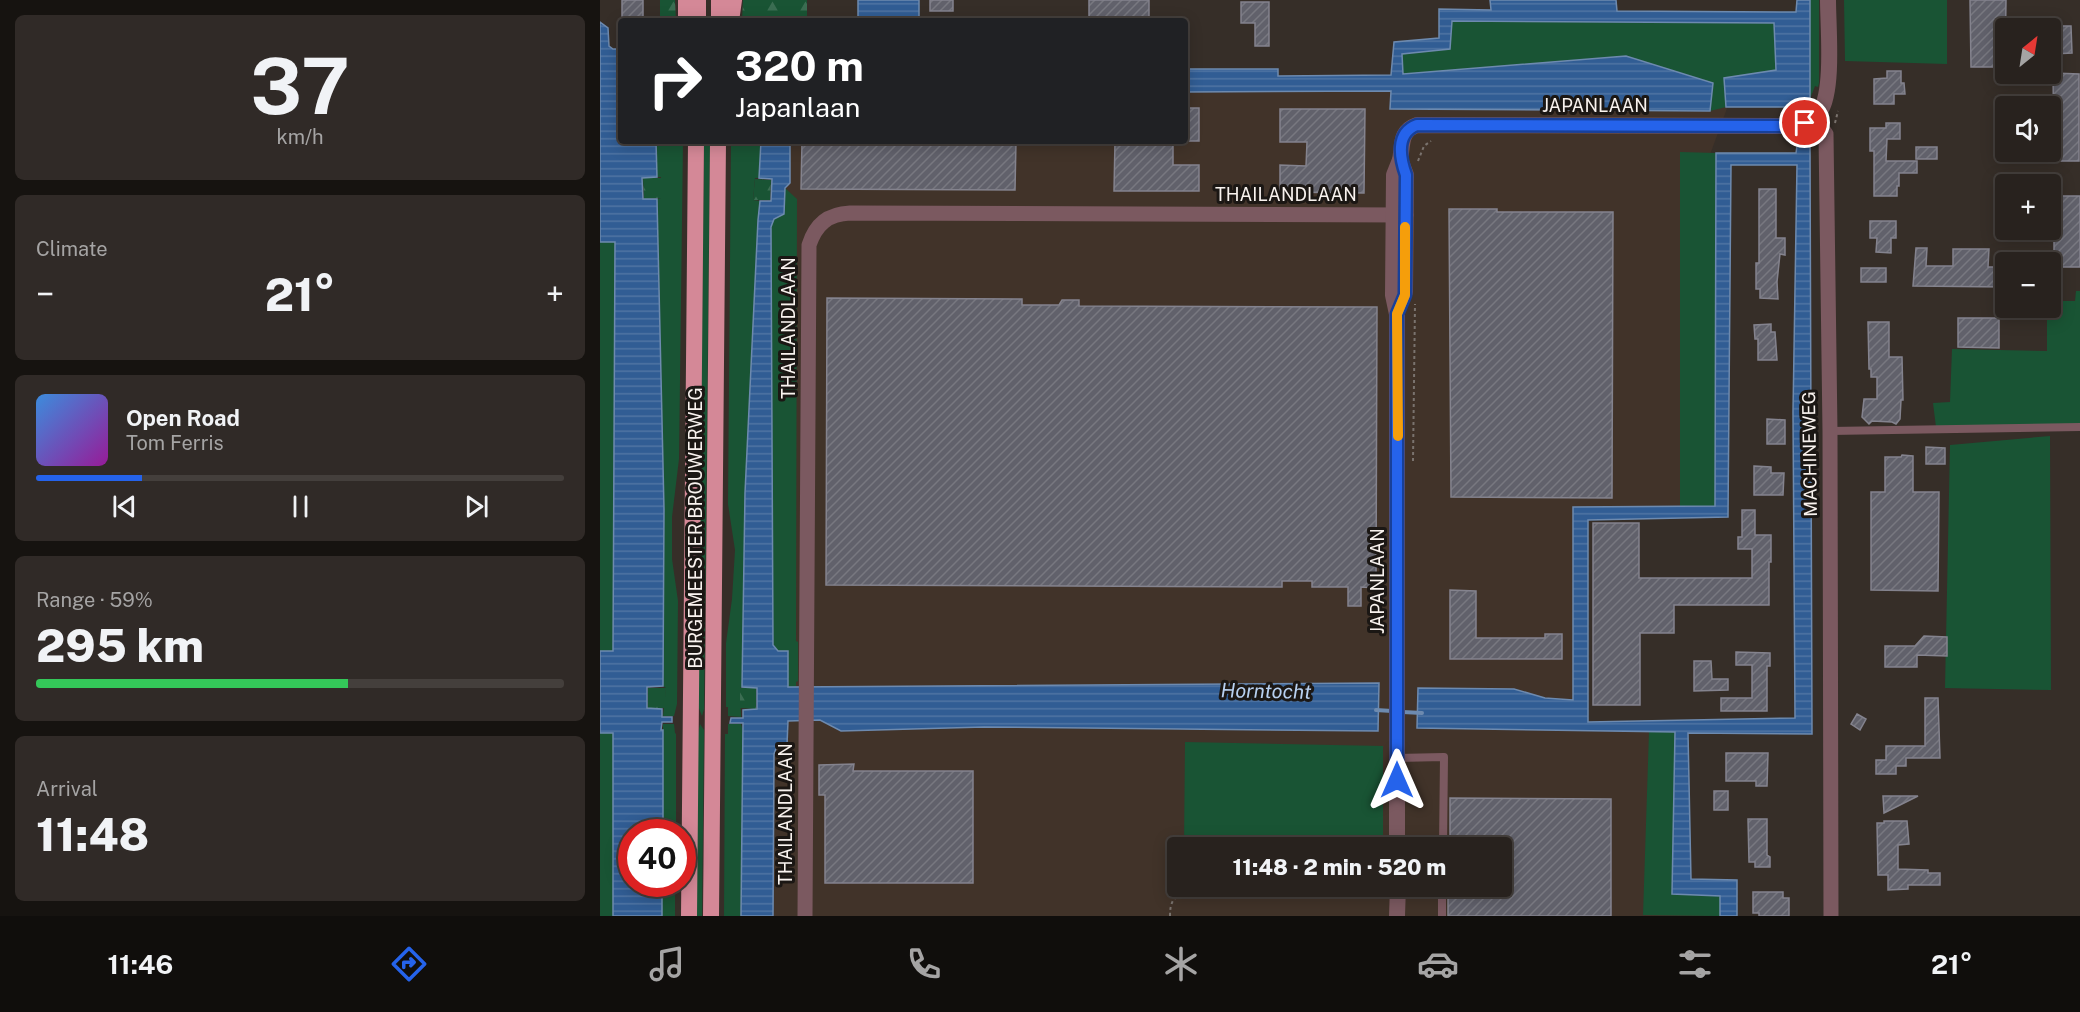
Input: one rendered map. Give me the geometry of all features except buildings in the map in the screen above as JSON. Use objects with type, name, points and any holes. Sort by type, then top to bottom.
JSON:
[{"type":"highway","points":[[686,0],[686,18]]},
{"type":"highway","points":[[698,0],[698,18]]},
{"type":"highway","points":[[719,0],[719,18]]},
{"type":"highway","points":[[731,18],[734,0]]},
{"type":"highway","name":"BURGEMEESTER BROUWERWEG","points":[[689,916],[696,144]]},
{"type":"highway","name":"BURGEMEESTER BROUWERWEG","points":[[711,916],[718,144]]},
{"type":"street","points":[[1814,118],[1820,111],[1828,91],[1828,0]]},
{"type":"street","name":"JAPANLAAN","points":[[1398,837],[1397,314],[1393,295],[1400,215],[1394,175],[1400,159],[1402,138],[1410,128],[1417,125],[1791,126],[1814,118]]},
{"type":"street","name":"MACHINEWEG","points":[[1814,118],[1826,134],[1830,431],[1831,916]]},
{"type":"street","name":"THAILANDLAAN","points":[[805,916],[809,245],[812,235],[823,221],[838,213],[1400,215]]},
{"type":"street","points":[[1397,916],[1398,897]]},
{"type":"lane","points":[[1830,431],[2080,427]]},
{"type":"lane","points":[[1397,758],[1444,757],[1443,837]]},
{"type":"lane","points":[[1442,897],[1442,916]]},
{"type":"path","points":[[1418,168],[1418,157],[1424,146],[1432,140]]},
{"type":"path","points":[[1413,466],[1415,304]]},
{"type":"path","points":[[1170,916],[1172,902],[1177,897]]},
{"type":"shaded area","points":[[1188,76],[1733,92],[1704,171],[1695,511],[1581,512],[1583,728],[1681,729],[1679,886],[1723,916],[758,916],[759,374],[782,144],[1188,144]]},
{"type":"green space","points":[[660,0],[675,0],[676,18],[660,18]]},
{"type":"green space","points":[[743,0],[807,0],[807,18],[742,18]]},
{"type":"green space","points":[[1810,0],[1819,0],[1819,83],[1818,87],[1815,86],[1810,99]]},
{"type":"green space","points":[[1844,0],[1947,0],[1947,64],[1845,61]]},
{"type":"green space","points":[[1452,21],[1774,23],[1776,70],[1725,78],[1726,107],[1710,111],[1713,83],[1626,56],[1402,74],[1402,54],[1450,49]]},
{"type":"green space","points":[[656,144],[683,144],[679,459],[672,517],[672,559],[678,601],[677,704],[674,716],[663,716],[666,688],[663,686],[664,509],[657,199],[661,198],[661,177],[657,177]]},
{"type":"green space","points":[[704,144],[710,144],[704,709],[702,716],[698,706]]},
{"type":"green space","points":[[731,144],[761,144],[759,178],[755,178],[753,200],[760,201],[745,493],[741,717],[728,716],[728,707],[726,707],[726,643],[735,550],[728,504]]},
{"type":"green space","points":[[1680,152],[1716,153],[1715,506],[1680,506]]},
{"type":"green space","points":[[643,178],[661,178],[661,198],[644,199]]},
{"type":"green space","points":[[755,179],[771,180],[770,200],[753,200]]},
{"type":"green space","points":[[785,188],[797,199],[796,641],[798,642],[798,681],[796,688],[788,687],[778,651],[773,645],[771,227],[774,218],[784,214]]},
{"type":"green space","points":[[600,242],[615,242],[613,652],[600,651]]},
{"type":"green space","points":[[2076,291],[2080,291],[2080,425],[1936,427],[1933,403],[1950,402],[1952,349],[2047,351],[2047,318],[2061,318],[2061,301],[2075,301]]},
{"type":"green space","points":[[2050,436],[2051,690],[1945,688],[1950,445]]},
{"type":"green space","points":[[648,688],[666,688],[665,708],[648,708]]},
{"type":"green space","points":[[740,688],[756,688],[756,709],[740,708]]},
{"type":"green space","points":[[663,724],[674,724],[676,819],[663,819]]},
{"type":"green space","points":[[700,724],[704,730],[702,916],[696,916],[698,733]]},
{"type":"green space","points":[[728,724],[741,724],[743,731],[741,916],[724,916],[725,734],[728,734]]},
{"type":"green space","points":[[613,732],[613,916],[600,916],[600,733]]},
{"type":"green space","points":[[1649,732],[1675,732],[1672,894],[1720,896],[1720,916],[1643,915]]},
{"type":"green space","points":[[1185,742],[1383,746],[1383,837],[1184,837]]},
{"type":"green space","points":[[662,897],[675,897],[675,916],[662,916]]},
{"type":"water","points":[[858,0],[919,0],[919,18],[858,18]]},
{"type":"water","points":[[1490,0],[1616,0],[1617,11],[1796,12],[1797,0],[1810,0],[1810,99],[1797,107],[1726,107],[1724,78],[1776,70],[1774,23],[1452,21],[1450,49],[1402,54],[1403,74],[1626,56],[1713,83],[1710,111],[1390,109],[1391,91],[1188,92],[1188,69],[1278,69],[1278,76],[1391,75],[1394,42],[1439,38],[1439,9],[1491,10]]},
{"type":"water","points":[[600,22],[608,28],[609,46],[618,49],[618,144],[656,144],[657,177],[642,178],[643,199],[657,199],[664,509],[663,686],[647,687],[647,708],[662,709],[662,717],[672,717],[672,722],[662,722],[661,730],[663,730],[663,819],[618,819],[618,897],[662,897],[662,916],[613,916],[613,733],[600,733],[600,651],[613,651],[615,242],[600,242]]},
{"type":"water","points":[[761,144],[790,144],[790,183],[785,188],[784,214],[774,219],[771,227],[773,645],[778,651],[788,651],[788,687],[1379,683],[1378,731],[984,727],[841,731],[820,720],[788,721],[787,745],[777,746],[774,754],[773,916],[741,916],[743,723],[730,723],[731,718],[743,718],[743,710],[757,709],[757,688],[742,687],[745,493],[758,220],[760,201],[771,201],[772,179],[759,178]]},
{"type":"water","points":[[1797,146],[1810,146],[1812,734],[1688,733],[1691,879],[1737,880],[1737,916],[1720,916],[1720,896],[1672,894],[1675,732],[1417,728],[1418,688],[1514,689],[1545,698],[1573,700],[1573,507],[1715,506],[1716,153],[1796,153]],"holes":[[[1731,165],[1797,165],[1793,412],[1795,718],[1588,722],[1588,520],[1728,517]]]},
{"type":"waterway","name":"Horntocht","points":[[1376,710],[1392,711]]},
{"type":"waterway","name":"Horntocht","points":[[1403,712],[1422,713]]},
{"type":"slow traffic","points":[[1398,436],[1397,314],[1405,295],[1405,227]]},
{"type":"route","points":[[1397,780],[1397,314],[1405,295],[1406,175],[1400,159],[1402,138],[1406,131],[1417,125],[1791,126],[1805,123]]}]
